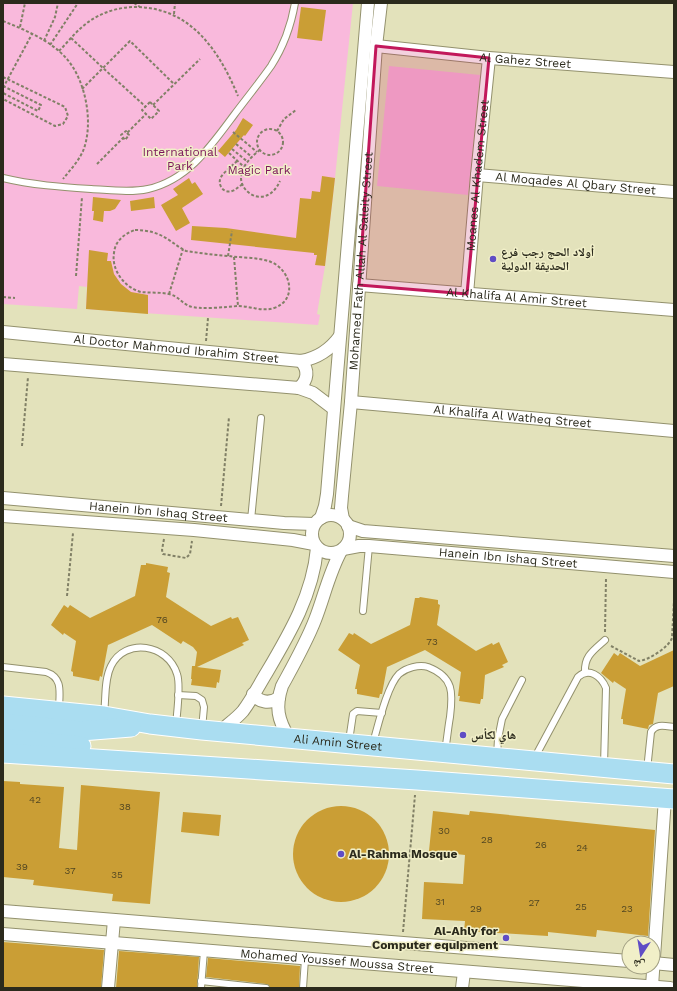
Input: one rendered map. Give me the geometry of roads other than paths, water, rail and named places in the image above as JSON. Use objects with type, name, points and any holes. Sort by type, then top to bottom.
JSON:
[{"type":"main road","name":"Ali Amin Street","points":[[3,706],[104,716],[150,724],[211,731],[674,774]]},
{"type":"main road","points":[[3,723],[81,731],[123,729],[150,724]]},
{"type":"main road","points":[[3,738],[141,752],[196,766]]},
{"type":"main road","points":[[3,753],[670,798]]},
{"type":"street","name":"Mohamed Fath Allah Al Saleity Street","points":[[318,521],[326,500],[368,3]]},
{"type":"street","name":"Mohamed Fath Allah Al Saleity Street","points":[[346,523],[341,508],[352,402],[376,46],[381,3]]},
{"type":"street","name":"Al Gahez Street","points":[[376,46],[489,58],[674,72]]},
{"type":"street","name":"Moanes Al Khadem Street","points":[[467,294],[489,58]]},
{"type":"street","name":"Al Moqades Al Qbary Street","points":[[477,175],[674,192]]},
{"type":"street","name":"Al Khalifa Al Amir Street","points":[[359,285],[674,310]]},
{"type":"street","name":"Al Doctor Mahmoud Ibrahim Street","points":[[3,332],[301,361],[309,360],[324,353],[340,336]]},
{"type":"street","points":[[299,388],[306,380],[307,375],[301,361]]},
{"type":"street","points":[[3,364],[299,388],[313,393],[334,409]]},
{"type":"street","name":"Al Khalifa Al Watheq Street","points":[[352,402],[674,431]]},
{"type":"street","name":"Hanein Ibn Ishaq Street","points":[[3,498],[251,520],[318,521]]},
{"type":"street","points":[[211,731],[242,711],[290,633],[299,614],[312,574],[315,546],[312,537],[312,530],[318,521],[328,515],[336,516],[346,523],[350,532],[350,538],[348,544],[342,550],[330,575],[314,621],[302,649],[282,686],[279,698],[280,721],[289,738]]},
{"type":"street","name":"Hanein Ibn Ishaq Street","points":[[3,516],[74,522],[166,527],[293,540],[315,546]]},
{"type":"street","name":"Hanein Ibn Ishaq Street","points":[[346,523],[363,531],[674,556]]},
{"type":"street","points":[[315,546],[322,552],[328,554],[342,550]]},
{"type":"street","name":"Hanein Ibn Ishaq Street","points":[[342,550],[354,546],[369,546],[674,572]]},
{"type":"street","points":[[253,694],[259,700],[267,702],[271,702],[279,698]]},
{"type":"street","points":[[656,935],[670,798]]},
{"type":"street","name":"Mohamed Youssef Moussa Street","points":[[3,911],[621,960]]},
{"type":"street","points":[[108,988],[114,920]]},
{"type":"street","name":"Mohamed Youssef Moussa Street","points":[[3,934],[670,988]]},
{"type":"street","points":[[661,964],[674,965]]},
{"type":"street","points":[[462,988],[464,972]]},
{"type":"street","points":[[652,975],[652,986]]},
{"type":"lane","points":[[3,178],[55,187],[137,190],[148,189],[167,182],[181,174],[194,164],[226,126],[278,56],[287,36],[295,3]]},
{"type":"lane","points":[[251,520],[261,418]]},
{"type":"lane","points":[[363,611],[369,546]]},
{"type":"lane","points":[[585,672],[584,666],[588,655],[605,640]]},
{"type":"lane","points":[[104,716],[107,679],[111,665],[121,654],[134,648],[148,647],[161,652],[172,662],[178,674],[176,727]]},
{"type":"lane","points":[[372,746],[392,685],[400,674],[412,667],[425,666],[438,671],[448,680],[452,693],[445,752]]},
{"type":"lane","points":[[3,667],[53,674],[59,683],[59,711]]},
{"type":"lane","points":[[533,761],[578,677],[585,672],[592,673],[601,680],[606,688],[604,767]]},
{"type":"lane","points":[[497,757],[498,739],[502,719],[522,680]]},
{"type":"lane","points":[[178,694],[196,696],[202,700],[211,731]]},
{"type":"lane","points":[[349,744],[354,712],[382,713]]},
{"type":"lane","points":[[647,771],[651,732],[653,728],[661,725],[674,726]]},
{"type":"lane","points":[[201,988],[204,950]]},
{"type":"lane","points":[[304,988],[305,959]]},
{"type":"lane","points":[[201,981],[266,988]]},
{"type":"place","name":"أولاد الحج رجب فرع الحديقة الدولية","points":[[493,259]]},
{"type":"place","name":"هاي لكأس","points":[[463,735]]},
{"type":"place","name":"Al-Rahma Mosque","points":[[341,854]]},
{"type":"place","name":"Al-Ahly for Computer equipment","points":[[506,938]]},
{"type":"park label","name":"International Park","points":[[180,159]]},
{"type":"park label","name":"Magic Park","points":[[259,170]]}]
